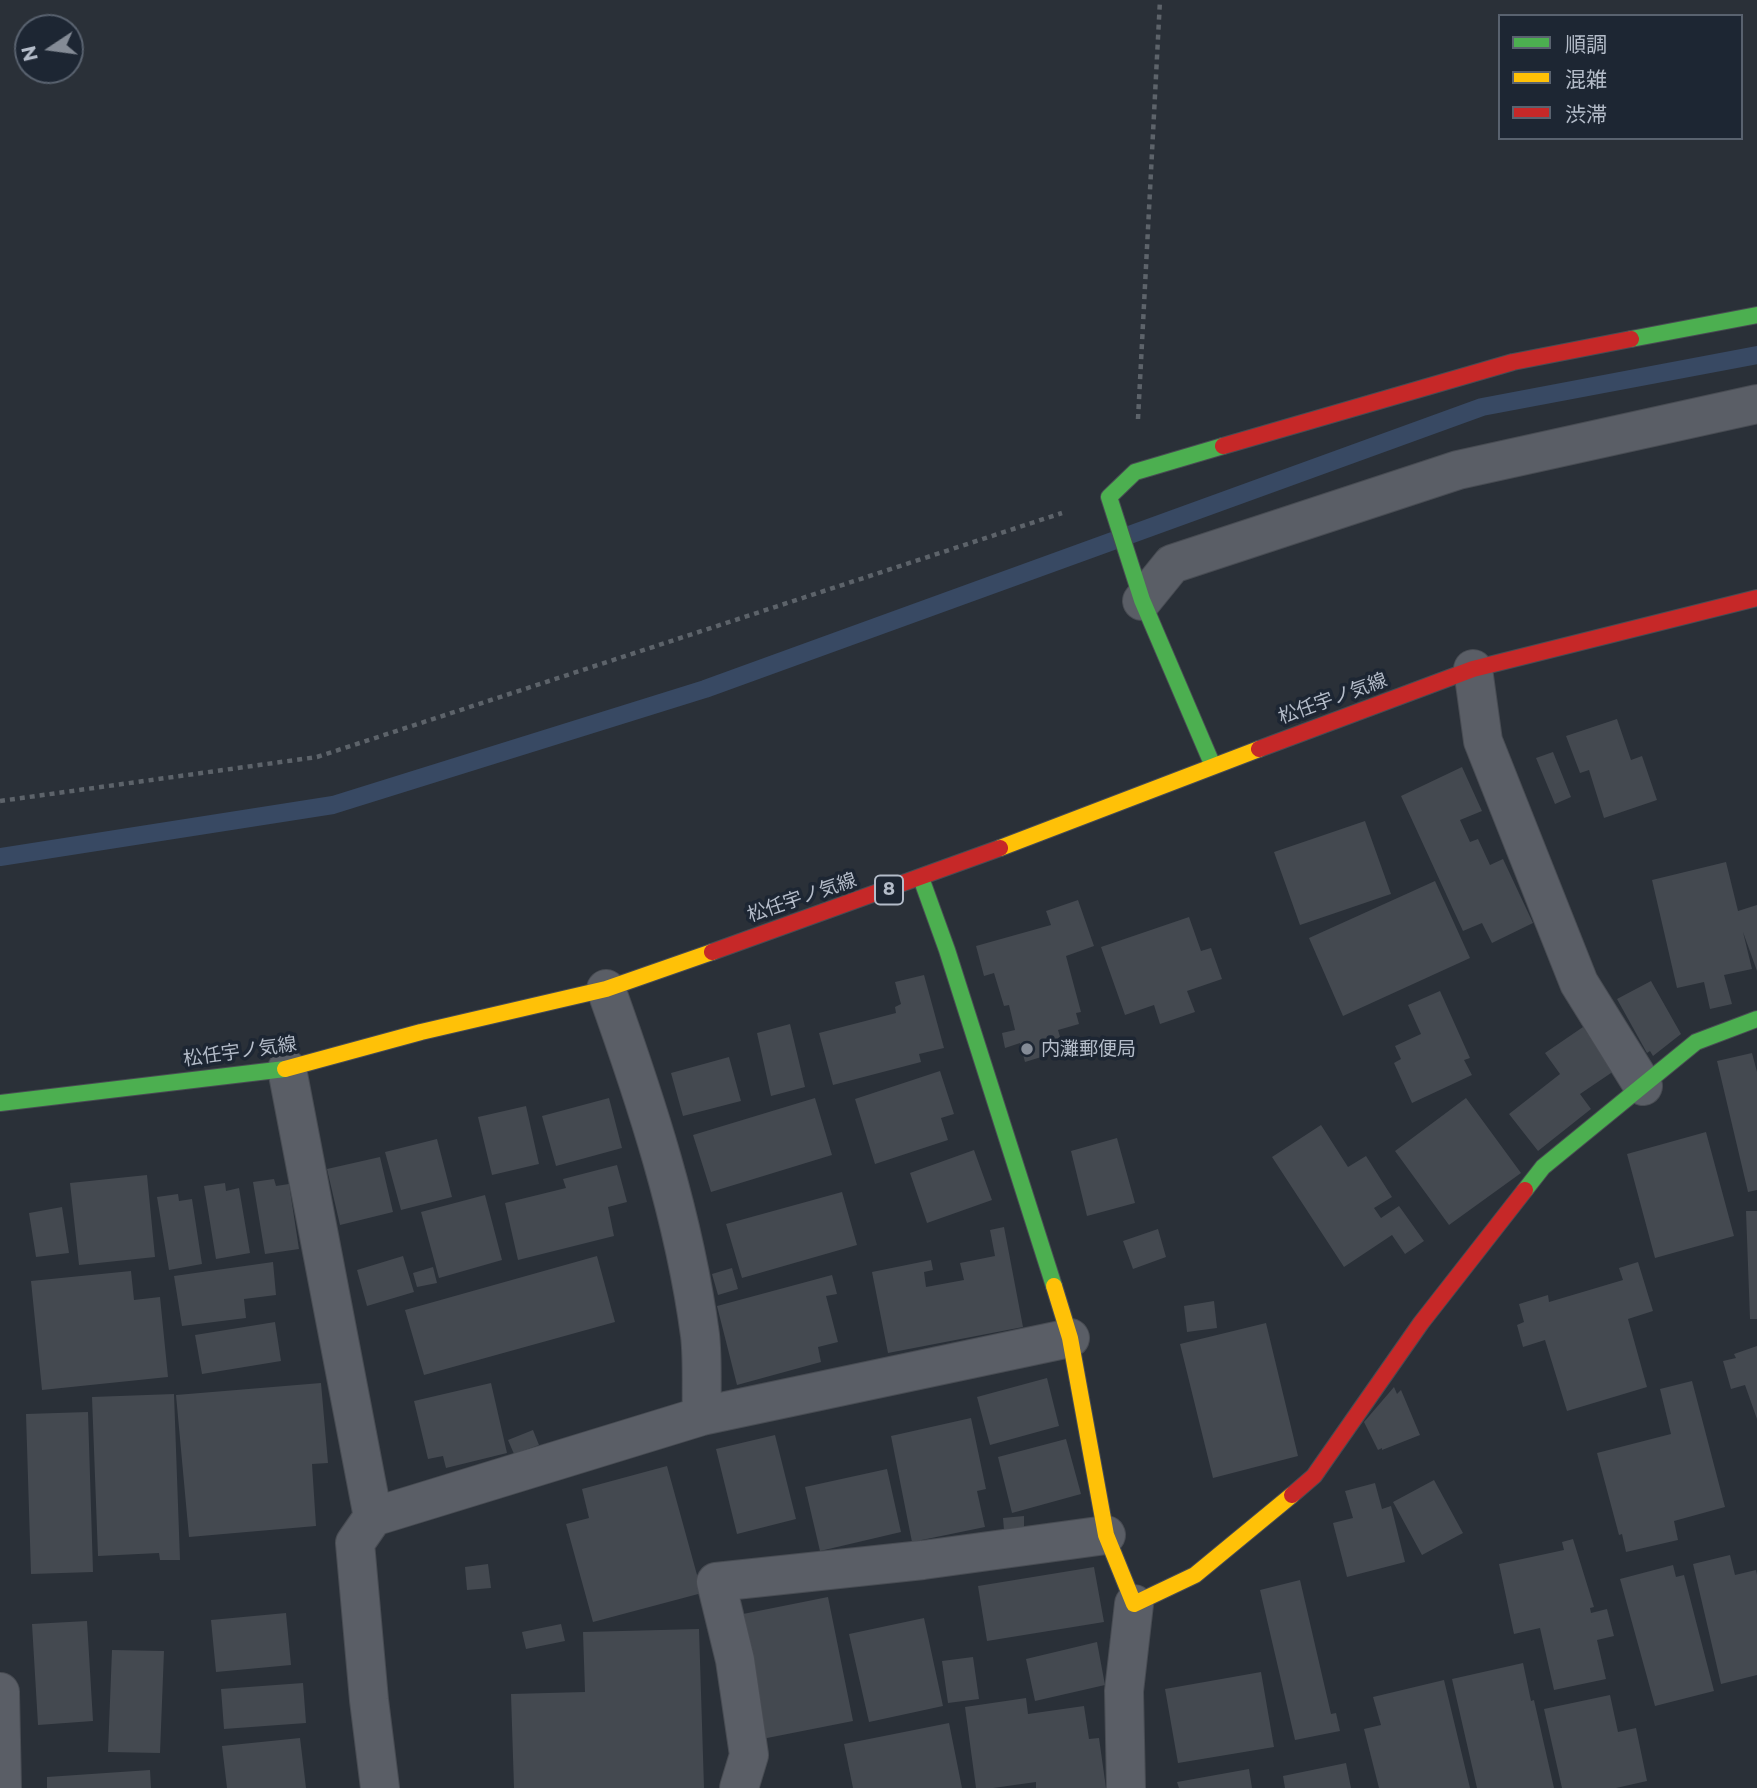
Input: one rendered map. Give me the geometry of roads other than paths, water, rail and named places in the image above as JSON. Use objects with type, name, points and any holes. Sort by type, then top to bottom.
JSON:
[{"type":"street","points":[[1213,766],[1136,587],[1114,516],[1109,497],[1135,472],[1513,362],[1757,315]]},
{"type":"street","points":[[1136,587],[1172,564],[1458,470],[1757,404]]},
{"type":"street","name":"松任宇ノ気線","points":[[0,1104],[287,1069],[421,1032],[606,989],[921,878],[1473,669],[1757,598]]},
{"type":"street","points":[[1473,669],[1483,741],[1574,971],[1643,1086]]},
{"type":"street","points":[[921,878],[947,950],[1070,1339],[1106,1535],[1134,1604],[1125,1691],[1126,1788]]},
{"type":"street","points":[[606,989],[642,1092],[678,1222],[700,1337],[702,1416]]},
{"type":"street","points":[[1134,1604],[1195,1575],[1314,1476],[1421,1323],[1543,1167],[1696,1042],[1757,1019]]},
{"type":"street","points":[[287,1069],[373,1517]]},
{"type":"street","points":[[380,1788],[355,1543],[373,1517],[702,1416],[1070,1339]]},
{"type":"street","points":[[739,1788],[749,1755],[735,1660],[716,1581],[923,1560],[1106,1535]]},
{"type":"street","points":[[0,1692],[2,1788]]},
{"type":"waterway","points":[[0,857],[333,805],[705,689],[1482,407],[1757,355]]},
{"type":"place","name":"内灘郵便局","points":[[1027,1049]]}]
